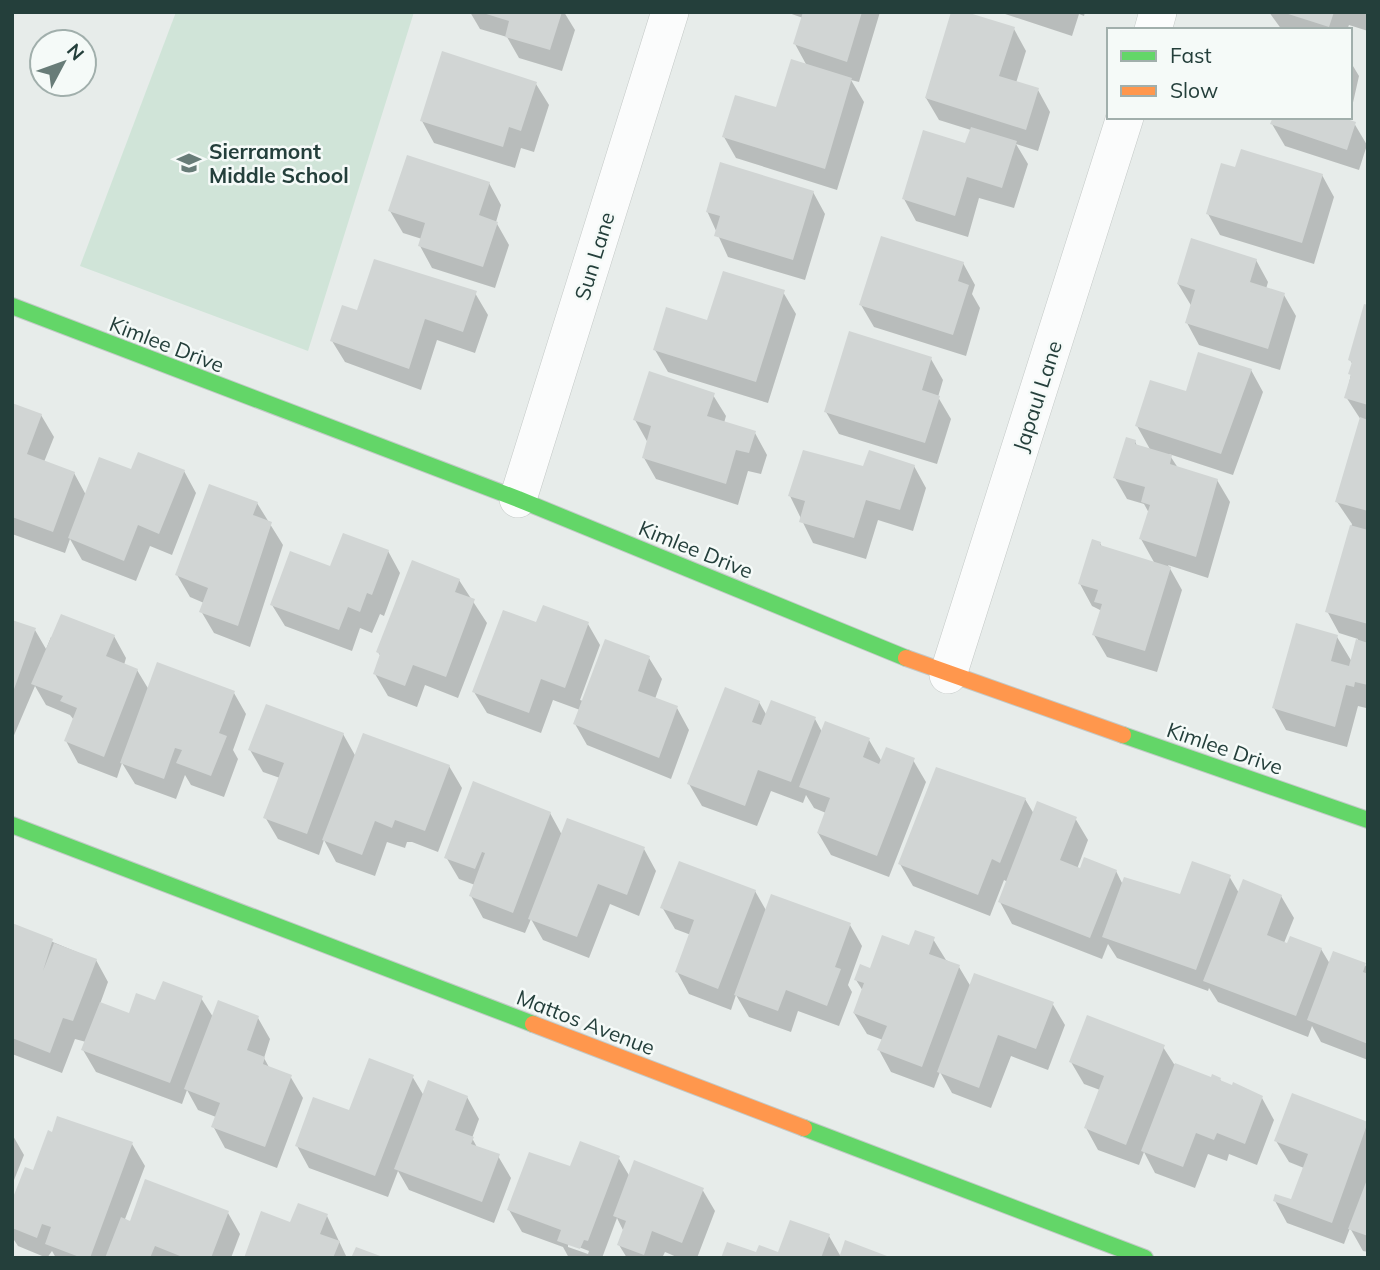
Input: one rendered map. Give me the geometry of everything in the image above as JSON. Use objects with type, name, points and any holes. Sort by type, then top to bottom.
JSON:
[{"type":"street","name":"Sun Lane","points":[[518,499],[670,12]]},
{"type":"street","name":"Japaul Lane","points":[[948,675],[1124,119]]},
{"type":"street","name":"Kimlee Drive","points":[[12,306],[518,499],[948,675],[1368,820]]},
{"type":"street","name":"Mattos Avenue","points":[[12,825],[1145,1258]]},
{"type":"green space","name":"Sierramont Middle School","points":[[176,12],[414,12],[308,351],[80,266]]},
{"type":"building","points":[[562,12],[550,50],[505,37],[509,21],[483,13]]},
{"type":"building","points":[[803,12],[862,12],[847,62],[793,44]]},
{"type":"building","points":[[951,12],[966,12],[1015,27],[999,76],[1039,88],[1026,130],[925,98]]},
{"type":"building","points":[[1282,12],[1334,12],[1329,27]]},
{"type":"building","points":[[442,51],[537,82],[521,131],[509,127],[503,147],[420,121]]},
{"type":"building","points":[[791,59],[852,78],[825,169],[722,137],[735,95],[776,107]]},
{"type":"building","points":[[1272,119],[1347,119],[1356,122],[1347,150],[1270,124]]},
{"type":"building","points":[[971,127],[1017,141],[1002,188],[967,177],[955,216],[902,199],[923,130],[965,143]]},
{"type":"building","points":[[1241,149],[1323,174],[1302,243],[1206,214],[1221,163],[1235,167]]},
{"type":"building","points":[[407,155],[490,182],[479,215],[498,222],[483,267],[418,246],[425,223],[388,211]]},
{"type":"building","points":[[720,162],[814,191],[793,260],[714,236],[720,216],[706,212]]},
{"type":"building","points":[[881,236],[964,262],[958,281],[969,285],[953,335],[859,305]]},
{"type":"building","points":[[1191,238],[1257,259],[1250,282],[1285,293],[1268,349],[1185,323],[1195,290],[1177,284]]},
{"type":"building","points":[[374,259],[477,291],[463,332],[425,319],[409,369],[330,341],[342,305],[357,310]]},
{"type":"building","points":[[723,271],[785,290],[756,382],[653,350],[666,307],[707,320]]},
{"type":"building","points":[[1364,304],[1368,305],[1368,405],[1344,398],[1351,375],[1348,374],[1352,362],[1348,360]]},
{"type":"building","points":[[849,331],[932,357],[922,390],[940,396],[925,443],[824,412]]},
{"type":"building","points":[[1198,352],[1252,369],[1221,454],[1135,426],[1150,380],[1186,391]]},
{"type":"building","points":[[649,371],[715,393],[707,416],[756,431],[749,453],[736,450],[726,484],[642,458],[651,426],[633,420]]},
{"type":"building","points":[[12,403],[42,414],[27,454],[75,472],[53,532],[12,517]]},
{"type":"building","points":[[1360,417],[1368,420],[1368,511],[1335,502]]},
{"type":"building","points":[[1126,437],[1136,440],[1135,444],[1172,455],[1170,464],[1218,479],[1196,557],[1139,539],[1150,505],[1141,502],[1145,487],[1113,478]]},
{"type":"building","points":[[803,450],[863,466],[869,450],[915,465],[900,510],[866,500],[854,538],[799,522],[805,501],[788,496]]},
{"type":"building","points":[[138,452],[185,470],[159,534],[138,525],[124,561],[68,538],[99,457],[131,469]]},
{"type":"building","points":[[209,484],[258,502],[253,515],[272,522],[238,626],[199,612],[208,588],[175,575]]},
{"type":"building","points":[[1350,525],[1368,530],[1368,624],[1325,612]]},
{"type":"building","points":[[343,533],[389,550],[372,595],[367,593],[360,612],[348,607],[339,630],[270,605],[290,551],[330,566]]},
{"type":"building","points":[[1092,539],[1101,542],[1100,545],[1171,567],[1145,651],[1092,635],[1102,604],[1094,602],[1098,590],[1078,584]]},
{"type":"building","points":[[412,560],[460,579],[455,592],[475,599],[446,677],[413,665],[405,686],[373,674],[380,654],[376,652]]},
{"type":"building","points":[[543,605],[589,622],[565,688],[541,679],[529,713],[472,692],[503,610],[536,622]]},
{"type":"building","points":[[61,614],[115,635],[106,656],[138,669],[104,757],[64,741],[77,708],[60,701],[63,696],[31,684]]},
{"type":"building","points":[[12,620],[36,628],[13,692],[12,692]]},
{"type":"building","points":[[1296,623],[1338,635],[1331,661],[1349,666],[1356,639],[1368,643],[1368,685],[1355,682],[1354,687],[1346,685],[1335,727],[1272,708]]},
{"type":"building","points":[[605,639],[650,656],[638,691],[678,706],[659,758],[573,724]]},
{"type":"building","points":[[157,662],[235,691],[219,733],[227,736],[211,776],[176,763],[182,750],[175,748],[164,779],[120,763]]},
{"type":"building","points":[[725,687],[760,701],[752,722],[761,725],[771,700],[816,717],[791,782],[758,770],[745,806],[687,784]]},
{"type":"building","points":[[266,704],[344,733],[307,834],[263,818],[284,763],[248,750]]},
{"type":"building","points":[[825,721],[870,738],[863,757],[879,764],[886,747],[915,758],[877,856],[817,833],[830,798],[799,787]]},
{"type":"building","points":[[363,733],[450,765],[425,831],[395,820],[392,828],[375,821],[362,855],[322,840]]},
{"type":"building","points":[[936,767],[1026,798],[1000,863],[992,859],[978,895],[898,864]]},
{"type":"building","points":[[473,781],[551,812],[513,913],[469,896],[485,853],[482,852],[475,869],[444,858]]},
{"type":"building","points":[[1037,801],[1077,817],[1060,860],[1080,868],[1084,857],[1117,870],[1090,938],[998,902]]},
{"type":"building","points":[[567,818],[645,847],[627,895],[598,884],[577,937],[528,919]]},
{"type":"building","points":[[679,861],[756,890],[718,989],[675,972],[694,920],[660,908]]},
{"type":"building","points":[[1192,861],[1231,875],[1196,970],[1102,937],[1124,877],[1180,894]]},
{"type":"building","points":[[1243,879],[1282,895],[1267,935],[1287,943],[1290,936],[1322,948],[1296,1016],[1203,981]]},
{"type":"building","points":[[771,894],[851,923],[835,967],[841,969],[827,1006],[786,990],[778,1011],[734,995]]},
{"type":"building","points":[[12,923],[53,939],[43,971],[54,943],[97,959],[73,1021],[63,1018],[50,1053],[12,1038]]},
{"type":"building","points":[[915,930],[935,937],[929,954],[960,965],[922,1067],[877,1050],[887,1026],[853,1013],[864,983],[854,980],[860,964],[870,968],[882,935],[909,945]]},
{"type":"building","points":[[1333,951],[1366,963],[1363,972],[1368,974],[1368,1044],[1307,1020]]},
{"type":"building","points":[[974,973],[1054,1002],[1036,1049],[998,1035],[979,1088],[937,1072]]},
{"type":"building","points":[[163,981],[203,996],[170,1083],[81,1050],[100,1002],[129,1013],[136,993],[155,1000]]},
{"type":"building","points":[[218,1000],[259,1016],[247,1050],[265,1057],[263,1064],[292,1075],[265,1147],[211,1127],[220,1103],[184,1089]]},
{"type":"building","points":[[1087,1015],[1165,1045],[1126,1145],[1084,1128],[1104,1076],[1069,1062]]},
{"type":"building","points":[[369,1058],[414,1075],[375,1176],[295,1146],[313,1097],[349,1110]]},
{"type":"building","points":[[1175,1063],[1211,1077],[1212,1074],[1221,1078],[1220,1080],[1232,1085],[1233,1082],[1263,1096],[1245,1144],[1217,1133],[1214,1140],[1196,1133],[1183,1167],[1141,1151]]},
{"type":"building","points":[[428,1080],[468,1096],[455,1130],[474,1137],[471,1144],[500,1154],[482,1202],[394,1169]]},
{"type":"building","points":[[1292,1093],[1368,1122],[1332,1223],[1273,1201],[1275,1194],[1291,1199],[1308,1154],[1274,1141]]},
{"type":"building","points":[[57,1116],[133,1142],[90,1258],[82,1258],[45,1244],[51,1227],[42,1224],[37,1238],[12,1228],[12,1200],[25,1167],[33,1170],[48,1130],[52,1132]]},
{"type":"building","points":[[580,1141],[620,1156],[588,1241],[584,1240],[580,1249],[557,1241],[561,1230],[507,1210],[529,1152],[570,1166]]},
{"type":"building","points":[[634,1160],[704,1188],[682,1243],[652,1231],[644,1255],[617,1245],[626,1221],[613,1216]]},
{"type":"building","points":[[1368,1177],[1368,1236],[1348,1229]]},
{"type":"building","points":[[145,1179],[229,1211],[211,1258],[185,1258],[155,1246],[150,1258],[105,1258],[121,1217],[130,1221]]},
{"type":"building","points":[[298,1203],[328,1214],[320,1234],[340,1241],[333,1258],[244,1258],[261,1211],[290,1222]]},
{"type":"building","points":[[790,1220],[830,1234],[821,1258],[721,1258],[727,1242],[756,1252],[759,1245],[778,1252]]},
{"type":"building","points":[[845,1240],[887,1256],[839,1258]]},
{"type":"building","points":[[356,1247],[383,1257],[383,1258],[351,1258]]},
{"type":"traffic: fast","points":[[12,306],[518,499],[906,658]]},
{"type":"traffic: fast","points":[[1123,735],[1368,820]]},
{"type":"traffic: fast","points":[[12,825],[533,1024]]},
{"type":"traffic: fast","points":[[804,1128],[1145,1258]]},
{"type":"traffic: slow","points":[[906,658],[1123,735]]},
{"type":"traffic: slow","points":[[533,1024],[804,1128]]},
{"type":"place","name":"Sierramont Middle School","points":[[189,163]]}]
